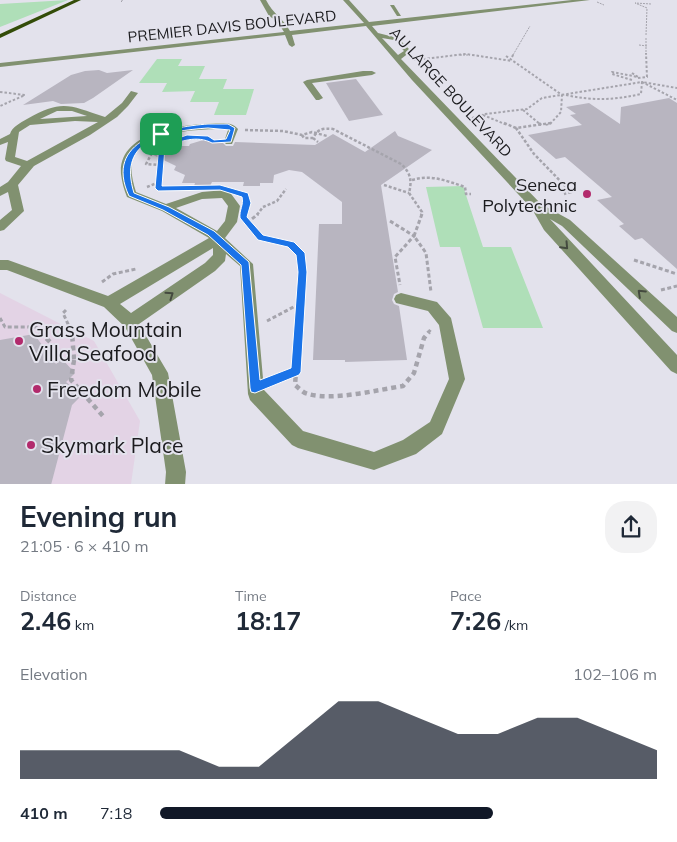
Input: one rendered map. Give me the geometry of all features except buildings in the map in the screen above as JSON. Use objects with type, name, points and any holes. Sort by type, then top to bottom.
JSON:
[{"type":"main road","points":[[0,36],[78,0]]},
{"type":"street","points":[[264,0],[271,15],[278,18],[292,45]]},
{"type":"street","name":"AU LARGE BOULEVARD","points":[[346,0],[397,59],[537,206],[548,226],[677,366]]},
{"type":"street","name":"PREMIER DAVIS BOULEVARD","points":[[366,22],[398,16],[538,0]]},
{"type":"street","name":"PREMIER DAVIS BOULEVARD","points":[[0,65],[366,22],[587,0]]},
{"type":"street","points":[[392,6],[398,16]]},
{"type":"street","name":"PREMIER DAVIS BOULEVARD","points":[[0,58],[286,31]]},
{"type":"street","points":[[375,34],[396,39],[408,51],[397,59]]},
{"type":"street","points":[[319,98],[307,82],[372,73]]},
{"type":"street","points":[[0,192],[12,184],[28,165],[106,120],[129,101],[134,93]]},
{"type":"street","points":[[28,165],[5,160],[15,131],[43,112],[72,108],[106,120]]},
{"type":"street","points":[[231,136],[228,126],[182,128],[161,134],[136,148],[128,160],[126,178],[131,193],[166,208],[211,233],[246,264],[256,394],[298,439],[374,461],[409,447],[436,428],[457,379],[446,323],[401,294]]},
{"type":"street","points":[[0,142],[14,136]]},
{"type":"street","points":[[0,227],[18,211],[12,184]]},
{"type":"street","points":[[109,303],[218,239],[231,222],[234,206],[225,194],[210,192],[166,208]]},
{"type":"street","name":"AU LARGE BOULEVARD","points":[[537,206],[566,223],[677,326]]},
{"type":"street","points":[[130,322],[210,267],[220,256],[218,239]]},
{"type":"street","points":[[0,265],[8,265],[109,303],[130,322],[160,373],[176,472],[175,484]]},
{"type":"path","points":[[646,8],[653,2]]},
{"type":"path","points":[[646,8],[635,3],[651,4]]},
{"type":"path","points":[[646,8],[646,34]]},
{"type":"path","points":[[512,57],[530,26]]},
{"type":"path","points":[[632,80],[612,74],[612,72],[647,77],[646,38]]},
{"type":"path","points":[[639,45],[647,46]]},
{"type":"path","points":[[414,60],[466,54],[514,61]]},
{"type":"path","points":[[506,56],[562,94],[582,99],[612,101],[642,94],[638,77],[632,73]]},
{"type":"path","points":[[640,82],[677,100]]},
{"type":"path","points":[[472,118],[523,110],[529,108],[542,98],[640,82],[677,88]]},
{"type":"path","points":[[0,92],[25,95],[0,106]]},
{"type":"path","points":[[482,115],[516,128],[550,124],[561,112],[562,94]]},
{"type":"path","points":[[523,110],[542,125]]},
{"type":"path","points":[[313,138],[315,133],[324,127],[342,131],[376,152],[400,163],[412,180],[409,193]]},
{"type":"path","points":[[516,128],[525,145],[540,163],[571,192],[564,194]]},
{"type":"path","points":[[231,136],[283,131],[302,135],[304,138],[313,138],[318,142]]},
{"type":"path","points":[[302,135],[307,132],[327,136]]},
{"type":"path","points":[[159,165],[146,164],[148,157],[154,150],[166,145]]},
{"type":"path","points":[[162,146],[158,188],[186,188]]},
{"type":"path","points":[[412,180],[419,176],[437,178],[465,187],[466,194],[471,194]]},
{"type":"path","points":[[131,193],[157,183]]},
{"type":"path","points":[[384,185],[409,193],[422,212],[420,223],[414,236],[395,256],[401,294]]},
{"type":"path","points":[[247,223],[256,217],[264,206],[277,201],[286,189]]},
{"type":"path","points":[[244,218],[261,238],[291,244],[300,253],[302,272],[301,303],[295,385],[306,394],[346,395],[403,386],[414,373],[424,338],[432,328],[426,253],[414,236],[390,221]]},
{"type":"path","points":[[634,260],[677,274]]},
{"type":"path","points":[[654,292],[677,286]]},
{"type":"path","points":[[250,328],[301,303]]},
{"type":"path","points":[[66,310],[63,313],[70,323],[75,348],[71,380],[103,416]]},
{"type":"path","points":[[0,318],[5,327],[36,328],[61,353],[74,360]]},
{"type":"path","points":[[255,388],[296,372]]},
{"type":"shaded area","points":[[0,293],[94,341],[140,421],[131,484],[0,484]]},
{"type":"green space","points":[[68,0],[0,27],[0,4]]},
{"type":"green space","points":[[157,59],[182,59],[178,66],[205,66],[199,79],[227,79],[223,89],[254,89],[246,115],[214,115],[219,102],[190,102],[195,91],[162,92],[167,83],[139,83]]},
{"type":"green space","points":[[463,186],[483,247],[511,247],[543,328],[483,328],[460,247],[440,247],[426,187]]},
{"type":"place","name":"Seneca Polytechnic","points":[[587,194]]},
{"type":"place","name":"Grass Mountain Villa Seafood","points":[[19,341]]},
{"type":"place","name":"Freedom Mobile","points":[[37,389]]},
{"type":"place","name":"Skymark Place","points":[[31,445]]},
{"type":"route","points":[[208,126],[228,126],[233,129],[229,141],[212,142],[208,138],[187,137],[162,146],[158,188],[220,187],[246,195],[247,203],[243,214],[244,218],[261,238],[270,238],[291,244],[300,253],[302,272],[301,303],[296,372],[255,388],[246,264],[211,233],[166,208],[131,194],[126,178],[128,160],[136,148],[161,134],[182,128],[208,126]]}]
